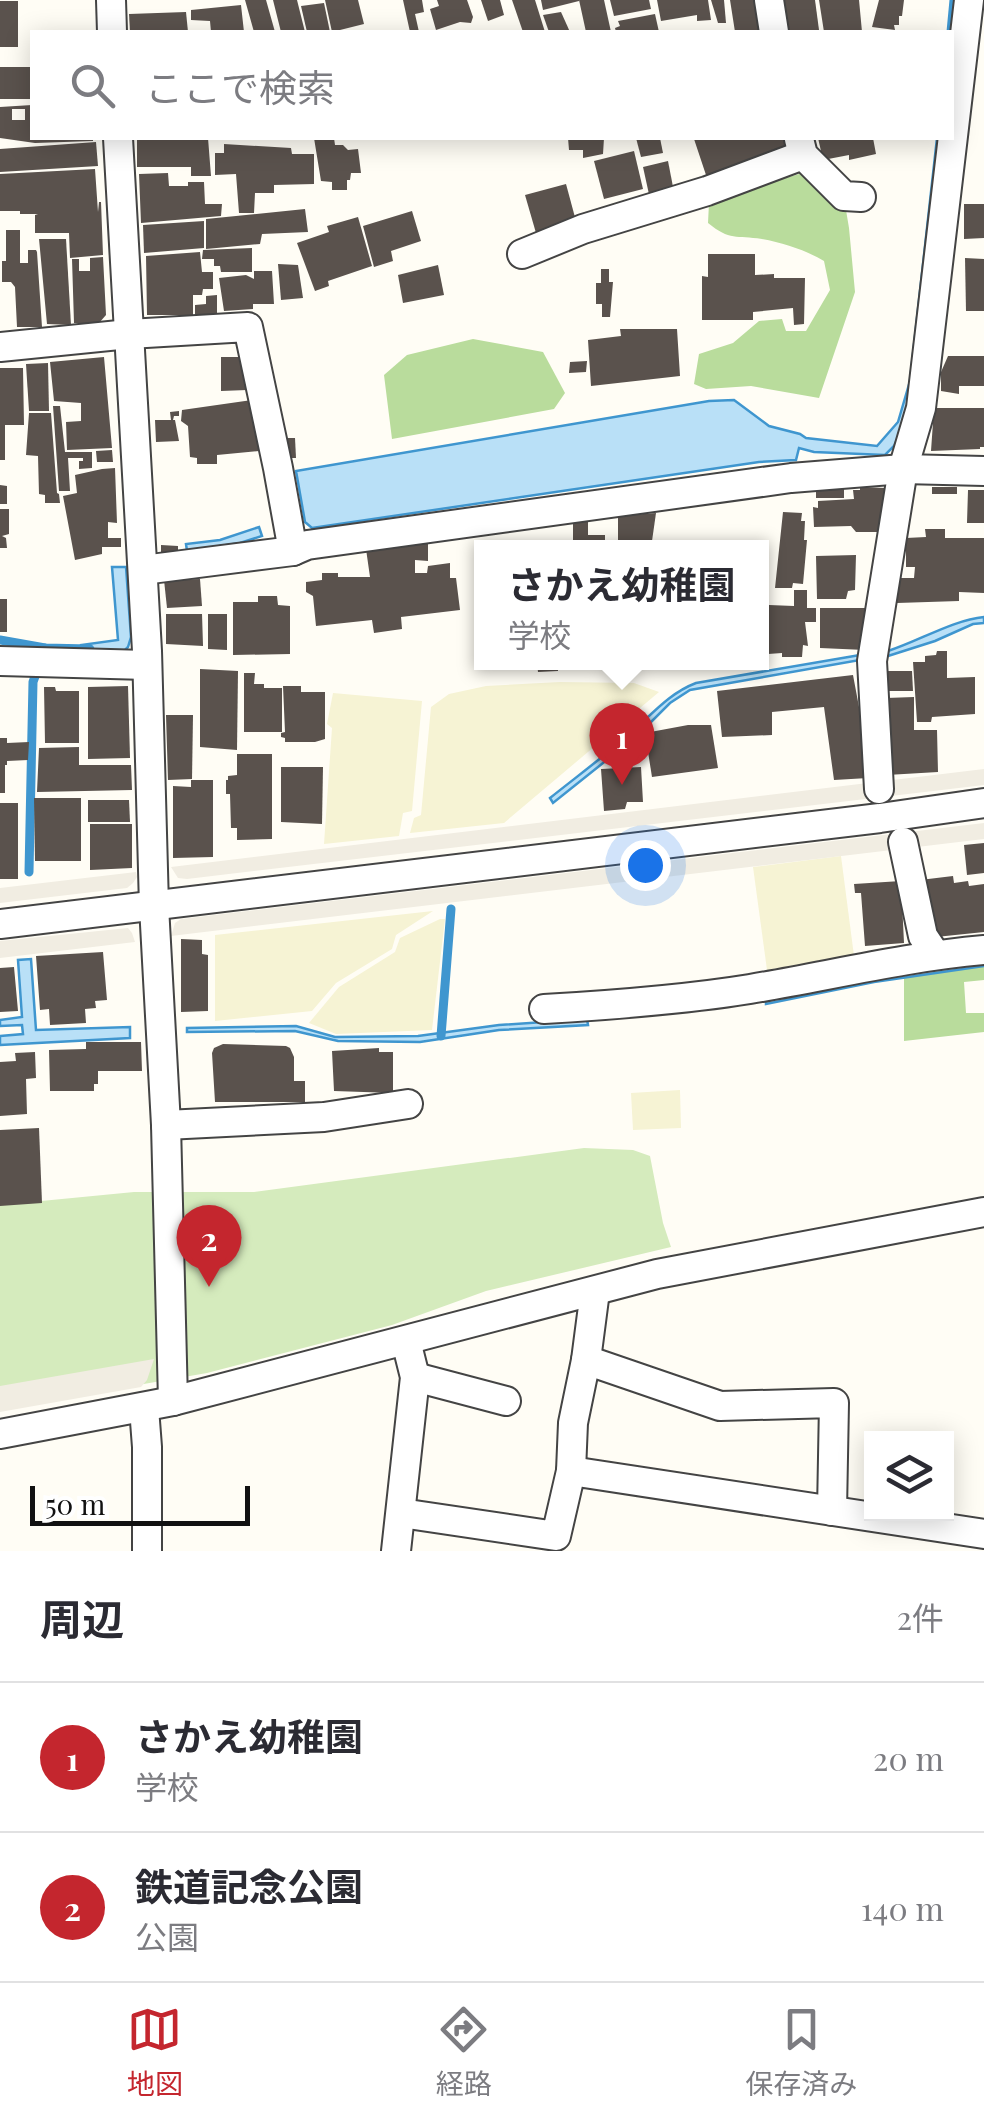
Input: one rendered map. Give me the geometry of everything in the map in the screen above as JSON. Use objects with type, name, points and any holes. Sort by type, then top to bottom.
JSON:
[{"type":"street","points":[[111,0],[112,30]]},
{"type":"street","points":[[769,0],[774,30]]},
{"type":"street","points":[[954,133],[970,0]]},
{"type":"street","points":[[118,140],[143,570],[173,1401]]},
{"type":"street","points":[[879,789],[872,661],[903,469],[921,408],[953,140]]},
{"type":"street","points":[[522,254],[582,230],[707,191],[801,146],[844,196],[861,197]]},
{"type":"street","points":[[0,348],[129,334],[248,327],[293,551]]},
{"type":"street","points":[[143,570],[772,481],[903,469],[984,471]]},
{"type":"street","points":[[0,661],[147,665]]},
{"type":"street","points":[[0,924],[984,803]]},
{"type":"street","points":[[902,842],[924,936],[935,954]]},
{"type":"street","points":[[544,1009],[644,1003],[751,989],[935,954],[984,950]]},
{"type":"street","points":[[166,1124],[324,1117],[408,1104]]},
{"type":"street","points":[[0,1434],[173,1401],[657,1274],[984,1212]]},
{"type":"street","points":[[401,1513],[556,1536],[571,1471],[573,1423],[595,1291]]},
{"type":"street","points":[[396,1551],[415,1378],[406,1342]]},
{"type":"street","points":[[586,1360],[720,1406],[834,1403],[832,1511]]},
{"type":"street","points":[[415,1378],[506,1401]]},
{"type":"street","points":[[144,1408],[146,1551]]},
{"type":"street","points":[[571,1471],[984,1534]]},
{"type":"shaded area","points":[[634,683],[659,692],[504,823],[410,833],[414,818],[421,815],[431,707],[449,694],[486,686]]},
{"type":"shaded area","points":[[333,693],[422,701],[412,811],[403,813],[399,836],[324,844],[332,728],[327,724]]},
{"type":"shaded area","points":[[984,769],[984,785],[187,879],[178,878],[171,867]]},
{"type":"shaded area","points":[[984,823],[984,839],[171,936],[175,923],[181,919]]},
{"type":"shaded area","points":[[841,856],[854,956],[767,970],[753,867]]},
{"type":"shaded area","points":[[136,872],[137,877],[127,888],[0,903],[0,888]]},
{"type":"shaded area","points":[[433,911],[396,935],[392,949],[336,983],[312,1011],[215,1021],[215,935]]},
{"type":"shaded area","points":[[445,919],[432,1030],[336,1034],[309,1023],[339,987],[395,952],[400,938]]},
{"type":"shaded area","points":[[128,928],[135,942],[0,958],[0,941]]},
{"type":"shaded area","points":[[680,1090],[681,1128],[633,1130],[631,1093]]},
{"type":"shaded area","points":[[154,1359],[141,1387],[0,1412],[0,1386]]},
{"type":"green space","points":[[820,168],[842,186],[855,292],[819,398],[751,386],[706,389],[694,384],[699,354],[733,343],[759,321],[782,319],[786,331],[806,331],[830,290],[824,261],[778,243],[722,233],[708,223],[709,203]]},
{"type":"green space","points":[[473,339],[543,352],[565,393],[554,409],[392,439],[384,375],[407,355]]},
{"type":"green space","points":[[984,956],[984,980],[964,982],[966,1013],[984,1013],[984,1032],[904,1041],[904,966]]},
{"type":"green space","points":[[584,1148],[633,1150],[650,1156],[671,1247],[486,1291],[392,1325],[207,1373],[0,1409],[0,1205],[134,1192],[254,1192]]},
{"type":"water","points":[[937,140],[942,140],[906,420],[894,446],[885,455],[799,448],[796,460],[759,462],[312,528],[305,522],[296,471],[709,401],[734,400],[769,426],[806,438],[877,446],[898,422],[910,381]]},
{"type":"water","points":[[259,527],[262,536],[187,551],[186,544],[220,540]]},
{"type":"water","points":[[112,567],[126,567],[131,637],[128,647],[123,652],[81,656],[81,645],[118,640]]},
{"type":"water","points":[[984,617],[984,623],[888,656],[888,651],[936,631]]},
{"type":"water","points":[[860,655],[860,660],[690,690],[553,803],[550,798],[667,700],[696,683]]},
{"type":"water","points":[[31,959],[36,1030],[130,1027],[130,1038],[0,1045],[0,1036],[23,1034],[22,1025],[0,1026],[0,1020],[22,1017],[18,960]]},
{"type":"water","points":[[984,962],[984,966],[874,982],[766,1004],[766,998]]},
{"type":"water","points":[[587,1019],[588,1025],[499,1030],[420,1042],[338,1041],[295,1031],[187,1032],[187,1028],[296,1026],[335,1037],[418,1036]]},
{"type":"building","points":[[245,0],[266,0],[274,30],[253,30]]},
{"type":"building","points":[[273,0],[297,0],[304,30],[280,30]]},
{"type":"building","points":[[325,0],[358,0],[364,24],[332,30]]},
{"type":"building","points":[[403,0],[422,0],[424,12],[415,14],[419,30],[410,30]]},
{"type":"building","points":[[437,0],[467,0],[471,23],[460,22],[436,30],[430,9],[439,6]]},
{"type":"building","points":[[481,0],[500,0],[504,15],[488,21]]},
{"type":"building","points":[[512,0],[535,0],[544,30],[522,30]]},
{"type":"building","points":[[541,0],[579,0],[579,1],[543,10]]},
{"type":"building","points":[[579,0],[604,0],[611,30],[586,30]]},
{"type":"building","points":[[610,0],[649,0],[651,9],[614,16]]},
{"type":"building","points":[[657,0],[708,0],[711,20],[697,21],[697,15],[661,21]]},
{"type":"building","points":[[711,0],[724,0],[726,23],[718,23]]},
{"type":"building","points":[[730,0],[760,0],[764,30],[735,30]]},
{"type":"building","points":[[777,0],[815,0],[819,30],[782,30]]},
{"type":"building","points":[[819,0],[859,0],[862,30],[824,30]]},
{"type":"building","points":[[879,0],[904,0],[895,30],[872,27]]},
{"type":"building","points":[[0,1],[18,1],[18,47],[0,47]]},
{"type":"building","points":[[324,3],[330,30],[307,30],[301,6]]},
{"type":"building","points":[[241,5],[244,30],[211,30],[210,21],[191,20],[191,10]]},
{"type":"building","points":[[186,12],[188,30],[130,30],[129,14]]},
{"type":"building","points":[[561,12],[569,30],[548,30],[543,15]]},
{"type":"building","points":[[655,14],[659,30],[616,30],[620,26],[618,21]]},
{"type":"building","points":[[0,67],[30,67],[30,99],[0,99]]},
{"type":"building","points":[[30,105],[30,140],[93,141],[35,143],[0,138],[0,107]],"holes":[[[12,109],[25,109],[25,120],[12,120]]]},
{"type":"building","points":[[137,140],[208,140],[211,176],[191,176],[191,167],[137,167]]},
{"type":"building","points":[[314,140],[334,140],[335,145],[348,150],[358,149],[361,173],[351,173],[347,190],[332,190],[332,182],[321,181]]},
{"type":"building","points":[[568,140],[604,140],[603,154],[583,158],[583,150],[569,150]]},
{"type":"building","points":[[637,140],[660,140],[663,153],[641,157]]},
{"type":"building","points":[[694,140],[786,140],[789,151],[707,178]]},
{"type":"building","points":[[818,140],[873,140],[876,154],[823,160]]},
{"type":"building","points":[[96,142],[98,166],[0,172],[0,149]]},
{"type":"building","points":[[224,144],[291,148],[292,154],[314,154],[314,184],[274,185],[274,193],[255,193],[254,213],[239,213],[236,174],[215,175],[215,153],[224,153]]},
{"type":"building","points":[[634,151],[643,189],[604,199],[594,161]]},
{"type":"building","points":[[668,161],[674,192],[650,199],[643,167]]},
{"type":"building","points":[[95,169],[103,255],[70,258],[69,233],[35,233],[38,214],[0,211],[0,174]]},
{"type":"building","points":[[168,173],[169,186],[204,182],[205,204],[222,204],[221,216],[141,223],[139,174]]},
{"type":"building","points":[[566,184],[576,221],[536,233],[525,195]]},
{"type":"building","points":[[964,204],[984,204],[984,238],[964,239]]},
{"type":"building","points":[[305,209],[308,232],[262,234],[260,244],[206,249],[206,219]]},
{"type":"building","points":[[412,211],[421,241],[391,251],[393,261],[374,267],[363,226]]},
{"type":"building","points":[[358,217],[372,266],[328,281],[329,286],[315,291],[297,243],[329,232],[327,226]]},
{"type":"building","points":[[204,221],[204,248],[144,253],[143,225]]},
{"type":"building","points":[[6,230],[20,230],[20,263],[28,263],[28,250],[37,252],[42,327],[17,327],[15,287],[11,282],[2,282]]},
{"type":"building","points":[[39,239],[66,239],[71,325],[47,324]]},
{"type":"building","points":[[252,248],[252,272],[221,272],[220,266],[214,266],[214,259],[202,259],[203,250]]},
{"type":"building","points":[[200,252],[202,272],[213,272],[213,289],[193,295],[193,315],[147,315],[146,256]]},
{"type":"building","points":[[708,254],[755,254],[755,275],[805,278],[804,324],[794,325],[793,308],[753,312],[753,320],[702,320],[702,276],[708,277]]},
{"type":"building","points":[[103,257],[106,315],[99,323],[74,323],[72,259],[79,259],[79,271],[90,271],[90,258]]},
{"type":"building","points":[[965,258],[984,259],[984,311],[966,311]]},
{"type":"building","points":[[278,264],[298,265],[303,298],[281,300]]},
{"type":"building","points":[[438,265],[444,295],[403,303],[398,275]]},
{"type":"building","points":[[601,269],[609,269],[609,282],[613,282],[610,317],[602,317],[602,304],[596,304]]},
{"type":"building","points":[[254,271],[272,271],[274,304],[224,311],[219,278],[246,275],[254,279]]},
{"type":"building","points":[[217,295],[217,314],[195,315],[195,305],[206,304],[206,296]]},
{"type":"building","points":[[620,329],[677,329],[680,376],[591,386],[588,340],[621,336]]},
{"type":"building","points":[[948,356],[984,356],[984,386],[959,386],[959,394],[941,391],[941,372]]},
{"type":"building","points":[[104,357],[112,448],[67,450],[66,422],[81,421],[81,403],[54,401],[50,362]]},
{"type":"building","points":[[221,357],[248,357],[247,390],[221,391]]},
{"type":"building","points":[[587,361],[586,372],[569,373],[570,362]]},
{"type":"building","points":[[48,363],[49,411],[29,411],[26,364]]},
{"type":"building","points":[[0,368],[23,368],[24,425],[5,425],[5,460],[0,460]]},
{"type":"building","points":[[252,400],[259,451],[217,455],[217,464],[197,464],[197,458],[190,457],[188,426],[181,421],[182,410]]},
{"type":"building","points":[[53,406],[60,406],[65,452],[92,452],[92,468],[79,469],[83,458],[68,458],[70,491],[59,491]]},
{"type":"building","points":[[934,408],[984,408],[984,447],[931,451]]},
{"type":"building","points":[[179,411],[173,420],[179,441],[156,442],[155,420],[171,420],[170,412]]},
{"type":"building","points":[[29,413],[51,413],[60,503],[45,503],[45,495],[39,494],[38,456],[26,455]]},
{"type":"building","points":[[282,438],[295,438],[296,458],[283,458]]},
{"type":"building","points":[[112,450],[113,462],[97,462],[96,451]]},
{"type":"building","points":[[115,468],[117,523],[108,522],[108,538],[121,538],[121,547],[102,547],[102,554],[75,560],[63,496],[77,493],[75,475]]},
{"type":"building","points":[[844,483],[844,498],[816,498],[816,485]]},
{"type":"building","points":[[0,485],[7,486],[7,504],[0,504]]},
{"type":"building","points":[[932,487],[957,487],[957,494],[932,494]]},
{"type":"building","points":[[886,488],[881,532],[856,532],[851,526],[814,527],[813,507],[818,508],[818,501],[854,499],[853,490]]},
{"type":"building","points":[[968,490],[984,490],[984,523],[967,523]]},
{"type":"building","points":[[0,509],[9,509],[9,534],[2,536],[7,548],[0,548]]},
{"type":"building","points":[[783,512],[802,513],[801,521],[805,521],[803,584],[793,583],[792,588],[775,588]]},
{"type":"building","points":[[656,513],[652,540],[618,540],[618,516]]},
{"type":"building","points":[[588,520],[588,535],[605,535],[605,540],[573,540],[573,521]]},
{"type":"building","points":[[925,529],[945,529],[945,538],[984,538],[984,593],[959,592],[959,601],[897,603],[897,578],[914,578],[915,567],[906,567],[906,538],[926,537]]},
{"type":"building","points":[[428,541],[428,561],[415,560],[415,573],[427,573],[428,566],[450,563],[450,578],[456,578],[460,610],[401,617],[402,629],[374,633],[372,620],[316,626],[313,596],[306,592],[306,582],[322,580],[322,573],[370,577],[366,549]]},
{"type":"building","points":[[161,545],[178,546],[178,553],[161,553]]},
{"type":"building","points":[[856,555],[855,590],[848,591],[846,599],[817,599],[816,556]]},
{"type":"building","points":[[200,579],[202,606],[167,608],[164,580]]},
{"type":"building","points":[[794,590],[807,590],[807,608],[816,608],[816,622],[805,622],[808,646],[803,645],[802,657],[769,654],[769,605],[794,606]]},
{"type":"building","points":[[258,596],[277,596],[278,605],[290,606],[290,654],[233,655],[233,602],[258,602]]},
{"type":"building","points":[[0,599],[7,599],[7,632],[0,632]]},
{"type":"building","points":[[820,608],[871,608],[865,650],[820,648]]},
{"type":"building","points":[[166,614],[202,614],[203,646],[166,644]]},
{"type":"building","points":[[208,614],[227,614],[227,650],[208,649]]},
{"type":"building","points":[[937,651],[947,651],[947,678],[975,677],[975,714],[917,722],[913,662],[925,662],[925,656],[936,655]]},
{"type":"building","points":[[200,669],[238,671],[237,750],[200,747]]},
{"type":"building","points":[[883,671],[912,671],[913,691],[884,691]]},
{"type":"building","points":[[244,673],[255,673],[254,684],[264,684],[264,688],[282,688],[282,732],[244,732]]},
{"type":"building","points":[[853,675],[868,778],[834,780],[824,707],[772,712],[772,735],[722,737],[717,691]]},
{"type":"building","points":[[128,686],[130,758],[88,759],[88,687]]},
{"type":"building","points":[[283,686],[301,686],[301,692],[325,692],[325,739],[285,742],[281,737],[285,732]]},
{"type":"building","points":[[44,687],[79,691],[79,743],[45,743]]},
{"type":"building","points":[[914,697],[914,730],[937,730],[938,772],[887,775],[886,698]]},
{"type":"building","points":[[166,715],[193,715],[192,779],[168,780]]},
{"type":"building","points":[[711,725],[718,768],[652,777],[645,733]]},
{"type":"building","points":[[0,738],[7,738],[7,743],[29,742],[28,760],[7,761],[5,765],[5,793],[0,793]]},
{"type":"building","points":[[79,747],[79,765],[131,765],[132,790],[37,792],[39,748]]},
{"type":"building","points":[[237,754],[272,754],[272,839],[237,840],[237,828],[231,828],[226,780],[237,775]]},
{"type":"building","points":[[281,767],[323,767],[322,824],[281,822]]},
{"type":"building","points":[[641,767],[643,802],[627,802],[625,809],[604,811],[601,769]]},
{"type":"building","points":[[191,780],[213,780],[213,857],[173,858],[173,786],[191,787]]},
{"type":"building","points":[[34,798],[81,798],[81,861],[35,861]]},
{"type":"building","points":[[88,800],[129,800],[130,822],[88,822]]},
{"type":"building","points":[[0,803],[18,803],[18,879],[0,879]]},
{"type":"building","points":[[90,824],[132,824],[132,868],[90,870]]},
{"type":"building","points":[[984,843],[984,873],[967,875],[964,845]]},
{"type":"building","points":[[953,876],[954,883],[984,884],[984,932],[936,937],[920,880]]},
{"type":"building","points":[[901,881],[904,943],[865,946],[861,893],[855,893],[854,884]]},
{"type":"building","points":[[181,939],[202,940],[202,954],[208,955],[208,1011],[181,1012]]},
{"type":"building","points":[[103,952],[107,1000],[95,1001],[96,1008],[85,1009],[86,1023],[50,1025],[49,1009],[40,1010],[36,956]]},
{"type":"building","points":[[14,967],[18,1011],[0,1012],[0,968]]},
{"type":"building","points":[[86,1042],[141,1042],[142,1071],[98,1071],[94,1091],[50,1091],[49,1050],[86,1049]]},
{"type":"building","points":[[223,1044],[290,1048],[294,1081],[305,1081],[305,1102],[215,1102],[212,1053]]},
{"type":"building","points":[[379,1048],[379,1052],[393,1052],[393,1093],[334,1091],[332,1051]]},
{"type":"building","points":[[35,1052],[36,1078],[26,1079],[27,1114],[0,1116],[0,1062],[16,1061],[15,1053]]},
{"type":"building","points":[[39,1128],[42,1203],[0,1206],[0,1130]]},
{"type":"building","points":[[204,1217],[233,1217],[233,1235],[205,1236]]},
{"type":"waterway","points":[[951,30],[954,0]]},
{"type":"waterway","points":[[0,640],[45,648],[90,649]]},
{"type":"waterway","points":[[29,872],[33,682],[45,648]]},
{"type":"waterway","points":[[441,1036],[451,909]]},
{"type":"place","name":"さかえ幼稚園","points":[[622,785]]},
{"type":"place","name":"鉄道記念公園","points":[[209,1287]]}]
